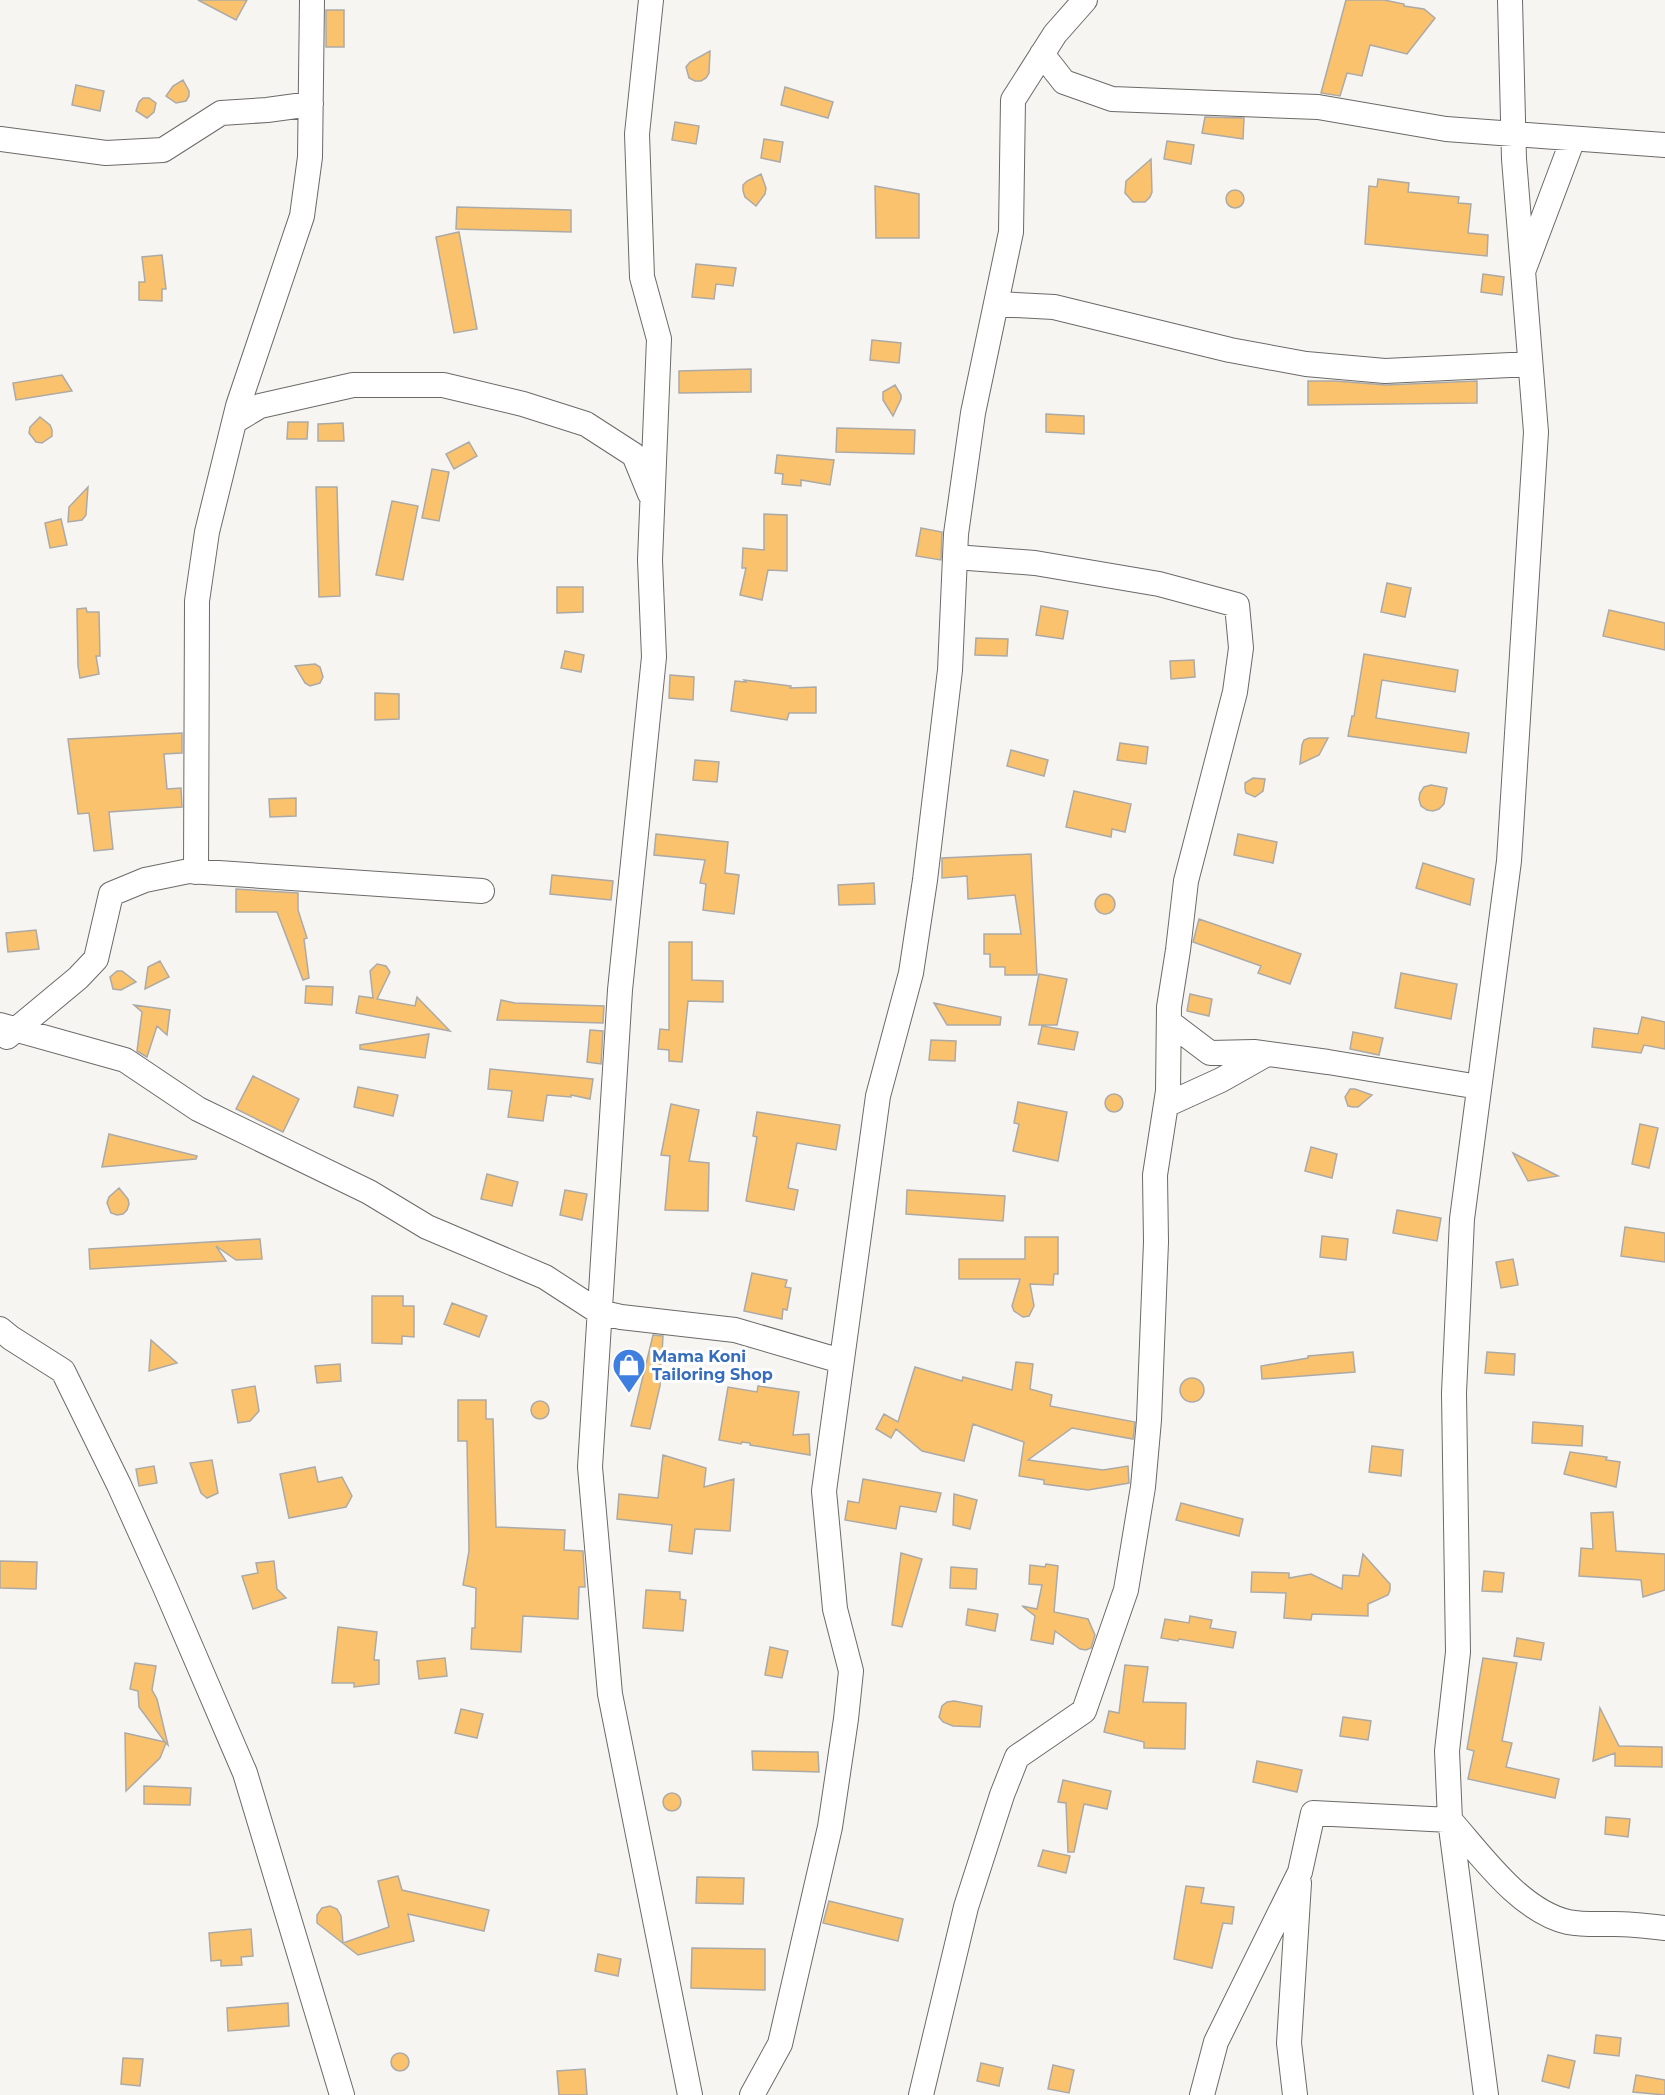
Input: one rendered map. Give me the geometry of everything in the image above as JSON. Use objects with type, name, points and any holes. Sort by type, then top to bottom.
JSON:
[{"type":"street","points":[[196,872],[197,601],[207,532],[235,421],[302,216],[310,157],[312,0]]},
{"type":"street","points":[[651,0],[637,134],[642,277],[659,339],[650,560],[654,657],[620,990],[590,1467],[610,1694],[690,2095]]},
{"type":"street","points":[[752,2095],[780,2044],[830,1827],[846,1719],[851,1671],[836,1609],[824,1491],[878,1096],[911,973],[925,880],[950,670],[955,557],[973,413],[1011,232],[1013,100],[1055,33],[1085,0]]},
{"type":"street","points":[[1486,2095],[1450,1820],[1447,1751],[1458,1652],[1454,1382],[1462,1219],[1509,861],[1536,432],[1512,135],[1510,0]]},
{"type":"street","points":[[1042,54],[1064,82],[1112,99],[1318,107],[1446,129],[1665,145]]},
{"type":"street","points":[[0,139],[106,153],[163,150],[221,112],[267,110],[310,104]]},
{"type":"street","points":[[1522,276],[1573,139]]},
{"type":"street","points":[[996,304],[1054,307],[1230,350],[1306,364],[1385,371],[1530,364]]},
{"type":"street","points":[[235,421],[260,406],[353,385],[443,385],[523,404],[586,424],[634,456],[652,499]]},
{"type":"street","points":[[921,2095],[966,1907],[1013,1766],[1017,1757],[1084,1711],[1126,1590],[1143,1487],[1146,1453],[1156,1242],[1155,1175],[1168,1091],[1169,1006],[1186,880],[1235,692],[1241,648],[1237,605],[1159,584],[1035,563],[955,557]]},
{"type":"street","points":[[6,1032],[78,978],[96,959],[111,894],[145,880],[189,871],[482,891]]},
{"type":"street","points":[[1169,1022],[1210,1053],[1254,1052],[1479,1087]]},
{"type":"street","points":[[6,1032],[124,1060],[198,1109],[369,1192],[427,1227],[545,1277],[599,1312],[621,1317],[735,1330],[841,1361]]},
{"type":"street","points":[[1166,1105],[1221,1080],[1267,1054]]},
{"type":"street","points":[[0,1329],[10,1338],[63,1371],[119,1485],[165,1587],[245,1773],[342,2095]]},
{"type":"street","points":[[1295,2095],[1289,2043],[1300,1872],[1313,1813],[1450,1820],[1500,1877],[1526,1900],[1553,1917],[1569,1922],[1665,1928]]},
{"type":"street","points":[[1202,2095],[1216,2042],[1300,1872]]},
{"type":"building","points":[[198,0],[247,0],[236,20]]},
{"type":"building","points":[[1346,0],[1384,0],[1404,4],[1404,6],[1424,9],[1435,18],[1407,54],[1370,45],[1362,76],[1347,73],[1340,96],[1321,93]]},
{"type":"building","points":[[326,10],[344,10],[344,47],[326,47]]},
{"type":"building","points":[[710,51],[709,73],[706,78],[695,81],[689,78],[686,67],[690,62]]},
{"type":"building","points":[[183,80],[189,96],[186,101],[176,103],[166,96],[173,86]]},
{"type":"building","points":[[76,85],[104,91],[100,111],[72,105]]},
{"type":"building","points":[[785,87],[833,102],[828,118],[781,105]]},
{"type":"building","points":[[143,98],[149,98],[156,103],[154,112],[147,118],[136,111]]},
{"type":"building","points":[[1205,117],[1244,118],[1243,139],[1202,133]]},
{"type":"building","points":[[675,122],[699,126],[696,144],[672,140]]},
{"type":"building","points":[[764,139],[783,142],[780,162],[761,158]]},
{"type":"building","points":[[1167,141],[1194,145],[1191,164],[1164,159]]},
{"type":"building","points":[[1151,159],[1152,192],[1150,197],[1145,202],[1133,202],[1125,193],[1126,181]]},
{"type":"building","points":[[761,174],[766,188],[765,194],[756,206],[745,197],[743,185]]},
{"type":"building","points":[[1378,179],[1409,183],[1408,192],[1459,197],[1458,203],[1471,204],[1468,233],[1488,235],[1487,256],[1365,244],[1369,186],[1377,187]]},
{"type":"building","points":[[875,186],[919,194],[919,238],[876,238]]},
{"type":"building","points":[[1231,190],[1239,190],[1244,195],[1242,206],[1231,208],[1226,203],[1226,195]]},
{"type":"building","points":[[457,207],[571,210],[571,232],[456,229]]},
{"type":"building","points":[[459,232],[477,329],[454,333],[436,237]]},
{"type":"building","points":[[162,255],[166,289],[162,289],[162,301],[139,300],[139,282],[145,282],[142,257]]},
{"type":"building","points":[[696,264],[736,268],[733,286],[716,284],[714,299],[692,297]]},
{"type":"building","points":[[1483,274],[1504,277],[1502,295],[1481,292]]},
{"type":"building","points":[[872,340],[901,343],[899,363],[870,360]]},
{"type":"building","points":[[751,369],[751,392],[679,393],[679,371]]},
{"type":"building","points":[[62,375],[72,391],[16,400],[13,383]]},
{"type":"building","points":[[1308,381],[1386,385],[1477,381],[1477,403],[1308,405]]},
{"type":"building","points":[[895,385],[901,399],[893,416],[883,400],[883,392]]},
{"type":"building","points":[[1046,414],[1084,416],[1084,434],[1046,432]]},
{"type":"building","points":[[40,417],[50,425],[52,430],[52,436],[42,443],[36,442],[29,433],[30,427]]},
{"type":"building","points":[[288,422],[308,422],[307,439],[287,439]]},
{"type":"building","points":[[343,423],[344,441],[318,441],[318,424]]},
{"type":"building","points":[[837,428],[915,430],[914,454],[836,452]]},
{"type":"building","points":[[469,442],[477,456],[454,469],[446,454]]},
{"type":"building","points":[[777,455],[834,460],[830,485],[801,480],[801,486],[782,484],[783,474],[775,473]]},
{"type":"building","points":[[432,469],[449,472],[439,521],[422,518]]},
{"type":"building","points":[[88,487],[86,515],[82,520],[68,522],[69,507]]},
{"type":"building","points":[[316,487],[337,487],[340,596],[319,597]]},
{"type":"building","points":[[392,501],[418,506],[403,580],[376,575]]},
{"type":"building","points":[[764,514],[787,515],[787,571],[768,570],[762,600],[740,595],[746,568],[742,568],[743,548],[764,550]]},
{"type":"building","points":[[61,519],[67,545],[50,548],[45,523]]},
{"type":"building","points":[[921,528],[942,532],[941,560],[916,556]]},
{"type":"building","points":[[1387,583],[1411,588],[1405,617],[1381,612]]},
{"type":"building","points":[[557,587],[583,587],[583,612],[557,613]]},
{"type":"building","points":[[1041,606],[1068,611],[1063,639],[1036,635]]},
{"type":"building","points":[[86,608],[87,612],[99,612],[100,656],[96,656],[99,674],[80,678],[77,609]]},
{"type":"building","points":[[1609,610],[1665,623],[1665,650],[1603,636]]},
{"type":"building","points":[[976,638],[1008,639],[1007,656],[975,655]]},
{"type":"building","points":[[565,651],[584,655],[581,672],[561,668]]},
{"type":"building","points":[[1364,654],[1458,670],[1455,692],[1382,680],[1376,718],[1469,733],[1466,753],[1348,736],[1352,716],[1354,716]]},
{"type":"building","points":[[1194,660],[1195,677],[1171,679],[1170,661]]},
{"type":"building","points":[[315,664],[320,667],[323,677],[320,683],[310,686],[305,683],[295,666]]},
{"type":"building","points":[[670,675],[694,677],[693,700],[669,698]]},
{"type":"building","points":[[744,680],[791,686],[790,688],[816,687],[816,713],[789,713],[787,720],[731,711],[735,681],[746,682]]},
{"type":"building","points":[[375,693],[399,694],[399,719],[375,720]]},
{"type":"building","points":[[182,733],[182,753],[164,754],[167,789],[181,788],[182,807],[109,812],[113,849],[94,851],[89,813],[78,814],[68,739]]},
{"type":"building","points":[[1328,738],[1319,755],[1300,764],[1302,745],[1304,740]]},
{"type":"building","points":[[1120,743],[1148,747],[1146,764],[1117,760]]},
{"type":"building","points":[[1011,750],[1048,760],[1044,776],[1007,766]]},
{"type":"building","points":[[695,760],[719,762],[717,782],[693,780]]},
{"type":"building","points":[[1253,778],[1265,779],[1263,791],[1255,797],[1246,793],[1245,789],[1245,783]]},
{"type":"building","points":[[1431,785],[1447,788],[1444,804],[1433,811],[1421,806],[1419,799],[1424,787]]},
{"type":"building","points":[[1074,791],[1131,804],[1125,832],[1112,829],[1111,837],[1066,827]]},
{"type":"building","points":[[296,798],[296,816],[270,817],[269,799]]},
{"type":"building","points":[[656,834],[728,842],[725,873],[739,875],[734,914],[703,910],[706,884],[700,883],[705,860],[654,855]]},
{"type":"building","points":[[1238,834],[1277,842],[1273,863],[1234,855]]},
{"type":"building","points":[[1031,854],[1037,975],[1005,975],[1005,967],[990,967],[990,954],[984,954],[984,934],[1021,934],[1015,895],[968,899],[967,876],[942,878],[942,858]]},
{"type":"building","points":[[1423,863],[1474,879],[1470,905],[1416,888]]},
{"type":"building","points":[[552,875],[613,881],[611,900],[550,894]]},
{"type":"building","points":[[874,883],[875,904],[839,905],[838,885]]},
{"type":"building","points":[[236,889],[298,893],[298,910],[307,938],[304,939],[309,978],[303,980],[277,912],[236,912]]},
{"type":"building","points":[[1105,894],[1112,897],[1115,904],[1112,911],[1105,914],[1098,911],[1095,904],[1098,897]]},
{"type":"building","points":[[1199,919],[1301,954],[1290,984],[1258,973],[1261,966],[1193,942]]},
{"type":"building","points":[[36,930],[39,949],[8,952],[6,933]]},
{"type":"building","points":[[669,942],[692,942],[692,980],[723,981],[723,1002],[688,1001],[682,1062],[669,1061],[669,1050],[658,1049],[660,1029],[669,1030]]},
{"type":"building","points":[[160,961],[169,977],[145,989],[148,967]]},
{"type":"building","points":[[377,964],[386,966],[390,972],[377,999],[415,1006],[417,997],[450,1031],[356,1013],[359,996],[373,998],[370,971]]},
{"type":"building","points":[[117,971],[122,971],[136,982],[121,990],[113,989],[110,977]]},
{"type":"building","points":[[1401,973],[1457,984],[1451,1019],[1395,1008]]},
{"type":"building","points":[[1039,974],[1067,979],[1057,1025],[1029,1025]]},
{"type":"building","points":[[306,986],[333,987],[332,1005],[305,1003]]},
{"type":"building","points":[[1190,994],[1212,999],[1209,1016],[1187,1011]]},
{"type":"building","points":[[501,1000],[515,1003],[604,1006],[603,1023],[497,1020]]},
{"type":"building","points":[[934,1003],[1001,1017],[1000,1025],[947,1025]]},
{"type":"building","points":[[134,1005],[170,1010],[167,1035],[157,1026],[147,1057],[137,1051],[142,1012]]},
{"type":"building","points":[[1642,1017],[1665,1022],[1665,1049],[1644,1045],[1641,1053],[1592,1047],[1594,1028],[1638,1034]]},
{"type":"building","points":[[1042,1026],[1078,1032],[1074,1050],[1038,1044]]},
{"type":"building","points":[[590,1030],[603,1031],[601,1064],[587,1062]]},
{"type":"building","points":[[1353,1032],[1383,1038],[1379,1055],[1350,1049]]},
{"type":"building","points":[[429,1034],[425,1058],[360,1049],[360,1045]]},
{"type":"building","points":[[931,1040],[956,1041],[955,1061],[929,1060]]},
{"type":"building","points":[[490,1069],[593,1079],[590,1099],[571,1095],[571,1097],[547,1095],[543,1121],[508,1117],[512,1091],[488,1089]]},
{"type":"building","points":[[253,1076],[299,1099],[283,1132],[236,1109]]},
{"type":"building","points":[[358,1087],[398,1095],[393,1116],[354,1107]]},
{"type":"building","points":[[1350,1089],[1372,1095],[1358,1107],[1348,1106],[1345,1097]]},
{"type":"building","points":[[1110,1094],[1118,1094],[1123,1099],[1121,1110],[1110,1112],[1105,1107],[1105,1099]]},
{"type":"building","points":[[1018,1102],[1067,1112],[1058,1161],[1013,1151],[1019,1124],[1014,1123]]},
{"type":"building","points":[[671,1104],[699,1110],[689,1161],[709,1163],[708,1211],[665,1210],[670,1156],[661,1155]]},
{"type":"building","points":[[757,1112],[840,1125],[836,1150],[797,1143],[788,1188],[798,1190],[794,1210],[746,1201],[757,1137],[753,1136]]},
{"type":"building","points":[[1640,1124],[1658,1128],[1649,1168],[1632,1164]]},
{"type":"building","points":[[109,1134],[197,1156],[196,1159],[102,1167]]},
{"type":"building","points":[[1311,1147],[1337,1154],[1332,1178],[1305,1171]]},
{"type":"building","points":[[1513,1153],[1558,1176],[1528,1181]]},
{"type":"building","points":[[487,1174],[518,1182],[512,1206],[481,1199]]},
{"type":"building","points":[[119,1188],[128,1199],[129,1204],[123,1214],[117,1215],[111,1213],[107,1203],[109,1197]]},
{"type":"building","points":[[565,1190],[587,1194],[582,1220],[560,1215]]},
{"type":"building","points":[[907,1190],[1005,1196],[1003,1221],[906,1214]]},
{"type":"building","points":[[1397,1210],[1441,1218],[1437,1241],[1393,1233]]},
{"type":"building","points":[[1625,1227],[1665,1233],[1665,1262],[1621,1256]]},
{"type":"building","points":[[1322,1236],[1348,1239],[1346,1260],[1320,1257]]},
{"type":"building","points":[[1025,1237],[1058,1237],[1058,1274],[1054,1274],[1053,1285],[1030,1284],[1034,1306],[1029,1316],[1023,1317],[1014,1311],[1012,1306],[1020,1279],[959,1279],[959,1259],[1025,1259]]},
{"type":"building","points":[[260,1239],[262,1259],[236,1260],[216,1246],[226,1261],[90,1269],[89,1249]]},
{"type":"building","points":[[1513,1259],[1518,1285],[1501,1288],[1496,1262]]},
{"type":"building","points":[[752,1273],[787,1280],[785,1287],[791,1288],[787,1310],[783,1309],[782,1319],[744,1311]]},
{"type":"building","points":[[372,1296],[403,1296],[403,1306],[414,1306],[414,1337],[402,1336],[402,1344],[372,1343]]},
{"type":"building","points":[[452,1303],[487,1316],[479,1337],[444,1324]]},
{"type":"building","points":[[653,1335],[663,1336],[660,1386],[650,1429],[631,1426]]},
{"type":"building","points":[[151,1340],[177,1363],[149,1371]]},
{"type":"building","points":[[1353,1352],[1355,1372],[1262,1379],[1261,1366],[1308,1358],[1308,1356]]},
{"type":"building","points":[[1487,1352],[1515,1354],[1514,1375],[1485,1373]]},
{"type":"building","points":[[1016,1362],[1033,1364],[1030,1389],[1052,1395],[1050,1406],[1135,1422],[1133,1439],[1072,1428],[1028,1460],[1103,1470],[1128,1466],[1129,1483],[1088,1490],[1044,1484],[1044,1480],[1019,1476],[1024,1442],[973,1424],[964,1461],[922,1451],[896,1429],[891,1438],[876,1429],[884,1414],[898,1422],[915,1367],[962,1381],[963,1377],[1012,1390]]},
{"type":"building","points":[[340,1364],[341,1381],[317,1383],[315,1366]]},
{"type":"building","points":[[1192,1378],[1197,1379],[1203,1385],[1203,1395],[1197,1401],[1192,1402],[1187,1401],[1181,1395],[1180,1390],[1181,1385],[1187,1379]]},
{"type":"building","points":[[255,1386],[259,1411],[250,1421],[238,1423],[232,1390]]},
{"type":"building","points":[[758,1386],[799,1392],[793,1435],[809,1434],[810,1455],[750,1445],[750,1443],[742,1442],[741,1444],[719,1440],[728,1387],[757,1392]]},
{"type":"building","points":[[458,1400],[486,1400],[486,1419],[493,1419],[496,1527],[565,1530],[564,1550],[583,1551],[585,1587],[579,1587],[578,1619],[523,1616],[521,1652],[471,1649],[472,1628],[475,1628],[476,1588],[463,1585],[469,1551],[467,1441],[458,1441]]},
{"type":"building","points":[[536,1401],[544,1401],[549,1406],[547,1417],[536,1419],[531,1414],[531,1406]]},
{"type":"building","points":[[1533,1422],[1583,1426],[1582,1446],[1532,1443]]},
{"type":"building","points":[[1372,1446],[1403,1450],[1401,1476],[1369,1472]]},
{"type":"building","points":[[1570,1452],[1607,1457],[1606,1460],[1620,1462],[1616,1487],[1564,1474]]},
{"type":"building","points":[[663,1455],[706,1468],[704,1487],[734,1479],[730,1531],[695,1529],[692,1554],[669,1551],[672,1525],[617,1519],[619,1494],[658,1498]]},
{"type":"building","points":[[212,1460],[218,1493],[207,1498],[201,1493],[190,1463]]},
{"type":"building","points":[[154,1466],[157,1483],[139,1486],[136,1469]]},
{"type":"building","points":[[315,1467],[318,1482],[342,1477],[352,1496],[346,1507],[289,1518],[280,1474]]},
{"type":"building","points":[[863,1479],[941,1493],[936,1512],[900,1506],[896,1529],[845,1520],[848,1501],[859,1503]]},
{"type":"building","points":[[954,1494],[977,1500],[970,1529],[953,1525]]},
{"type":"building","points":[[1181,1503],[1243,1519],[1239,1536],[1176,1520]]},
{"type":"building","points":[[1613,1512],[1616,1551],[1665,1554],[1665,1590],[1643,1597],[1641,1580],[1579,1576],[1581,1548],[1593,1549],[1591,1513]]},
{"type":"building","points":[[901,1553],[922,1559],[902,1627],[892,1625]]},
{"type":"building","points":[[1363,1554],[1390,1584],[1388,1595],[1368,1604],[1368,1616],[1312,1614],[1311,1620],[1284,1618],[1286,1593],[1251,1592],[1252,1572],[1289,1573],[1289,1578],[1311,1574],[1342,1589],[1343,1575],[1359,1576]]},
{"type":"building","points":[[0,1561],[37,1562],[36,1589],[0,1588]]},
{"type":"building","points":[[274,1561],[277,1589],[286,1598],[253,1609],[242,1576],[258,1573],[256,1563]]},
{"type":"building","points":[[1046,1564],[1058,1566],[1054,1612],[1088,1619],[1095,1635],[1091,1648],[1080,1649],[1055,1631],[1053,1644],[1031,1640],[1035,1616],[1022,1606],[1037,1609],[1042,1585],[1029,1584],[1030,1565],[1045,1567]]},
{"type":"building","points":[[951,1567],[977,1569],[976,1589],[950,1588]]},
{"type":"building","points":[[1484,1571],[1504,1573],[1502,1592],[1482,1591]]},
{"type":"building","points":[[646,1590],[680,1592],[680,1599],[686,1600],[683,1631],[643,1628]]},
{"type":"building","points":[[968,1609],[998,1614],[995,1631],[966,1625]]},
{"type":"building","points":[[1190,1616],[1212,1620],[1210,1628],[1236,1632],[1233,1648],[1161,1638],[1165,1619],[1189,1623]]},
{"type":"building","points":[[338,1627],[377,1632],[374,1660],[379,1660],[379,1684],[354,1687],[354,1683],[332,1683]]},
{"type":"building","points":[[1517,1638],[1544,1643],[1541,1660],[1514,1656]]},
{"type":"building","points":[[770,1647],[788,1651],[782,1678],[765,1675]]},
{"type":"building","points":[[445,1658],[447,1676],[419,1679],[417,1661]]},
{"type":"building","points":[[1483,1658],[1517,1663],[1502,1741],[1512,1743],[1506,1767],[1559,1779],[1555,1798],[1468,1779],[1474,1751],[1467,1749]]},
{"type":"building","points":[[135,1663],[156,1666],[152,1690],[157,1699],[168,1745],[166,1743],[160,1758],[126,1791],[125,1733],[165,1742],[139,1707],[138,1691],[130,1689]]},
{"type":"building","points":[[1125,1665],[1148,1667],[1143,1702],[1186,1703],[1185,1749],[1144,1748],[1144,1742],[1104,1732],[1109,1711],[1119,1713]]},
{"type":"building","points":[[954,1701],[982,1706],[980,1727],[953,1726],[943,1722],[939,1717],[942,1706]]},
{"type":"building","points":[[1600,1708],[1619,1746],[1662,1747],[1662,1767],[1615,1766],[1615,1753],[1593,1761]]},
{"type":"building","points":[[461,1709],[483,1714],[477,1738],[455,1733]]},
{"type":"building","points":[[1343,1717],[1371,1721],[1368,1740],[1340,1736]]},
{"type":"building","points":[[752,1751],[818,1752],[819,1772],[753,1770]]},
{"type":"building","points":[[1257,1761],[1302,1770],[1297,1792],[1253,1782]]},
{"type":"building","points":[[1063,1780],[1111,1791],[1107,1809],[1084,1804],[1074,1852],[1068,1852],[1066,1803],[1058,1802]]},
{"type":"building","points":[[144,1786],[191,1788],[190,1805],[144,1804]]},
{"type":"building","points":[[672,1793],[678,1796],[681,1802],[678,1808],[672,1811],[666,1808],[663,1802],[666,1796]]},
{"type":"building","points":[[1606,1817],[1630,1819],[1628,1837],[1605,1834]]},
{"type":"building","points":[[1043,1850],[1070,1856],[1066,1873],[1038,1866]]},
{"type":"building","points":[[398,1876],[402,1890],[489,1910],[484,1931],[408,1914],[414,1941],[358,1955],[317,1923],[317,1915],[322,1908],[330,1906],[337,1909],[341,1916],[343,1943],[389,1927],[378,1881]]},
{"type":"building","points":[[697,1877],[744,1878],[743,1904],[696,1903]]},
{"type":"building","points":[[1186,1886],[1204,1888],[1201,1903],[1234,1907],[1232,1924],[1223,1923],[1212,1968],[1174,1959]]},
{"type":"building","points":[[829,1901],[903,1919],[898,1941],[823,1923]]},
{"type":"building","points":[[251,1929],[253,1956],[241,1957],[242,1965],[221,1966],[221,1960],[211,1961],[209,1933]]},
{"type":"building","points":[[692,1948],[765,1949],[765,1990],[691,1988]]},
{"type":"building","points":[[598,1954],[621,1959],[618,1976],[595,1971]]},
{"type":"building","points":[[288,2003],[289,2026],[228,2031],[227,2008]]},
{"type":"building","points":[[1596,2035],[1621,2038],[1619,2056],[1594,2053]]},
{"type":"building","points":[[396,2053],[404,2053],[409,2058],[407,2069],[396,2071],[391,2066],[391,2058]]},
{"type":"building","points":[[1548,2055],[1575,2061],[1569,2088],[1542,2081]]},
{"type":"building","points":[[123,2058],[143,2059],[140,2086],[121,2084]]},
{"type":"building","points":[[981,2063],[1003,2068],[999,2086],[977,2081]]},
{"type":"building","points":[[1053,2065],[1074,2070],[1069,2093],[1048,2089]]},
{"type":"building","points":[[585,2069],[587,2095],[559,2095],[557,2071]]},
{"type":"building","points":[[1636,2075],[1665,2080],[1665,2095],[1633,2092]]},
{"type":"place","name":"Mama Koni Tailoring Shop","points":[[629,1394]]}]
